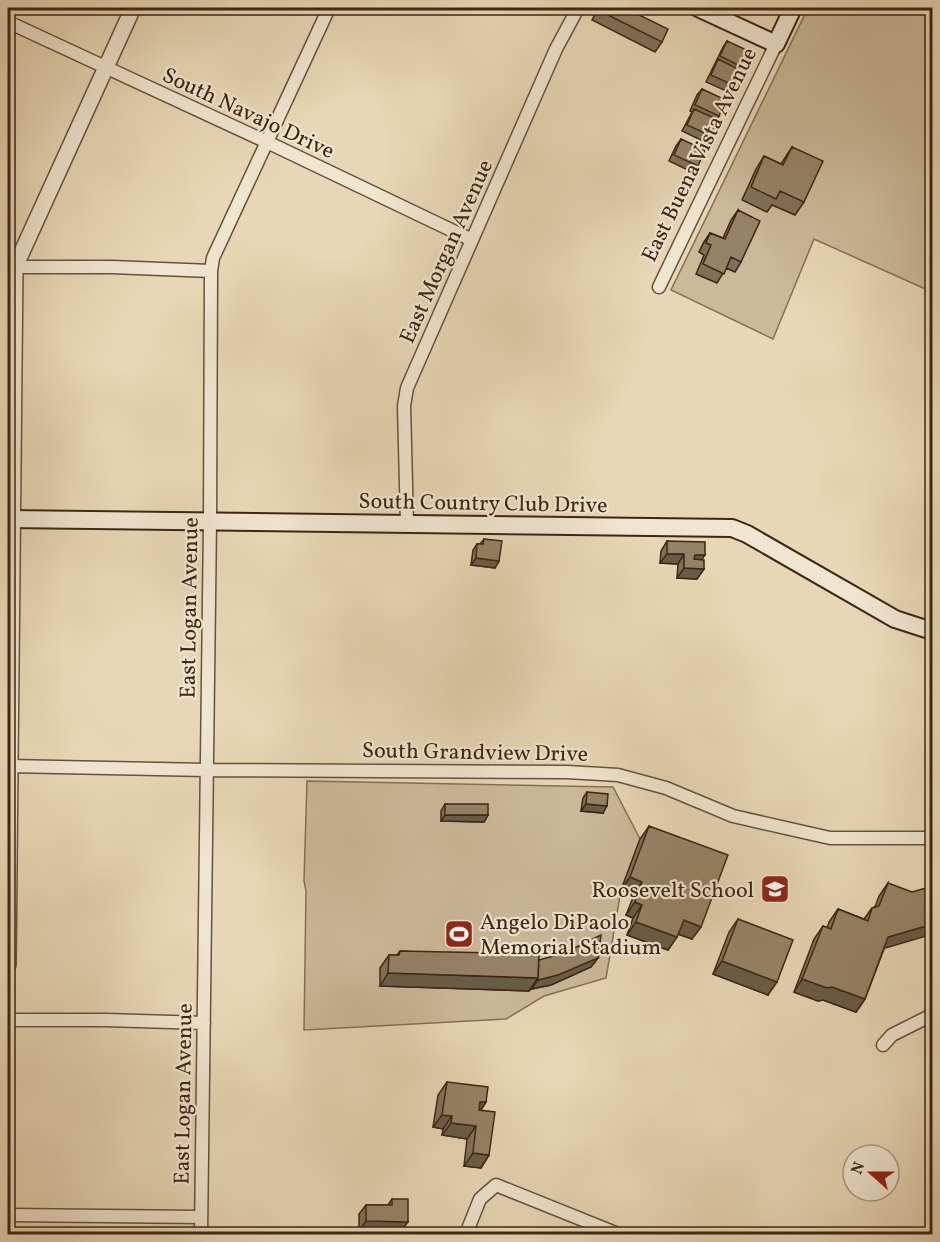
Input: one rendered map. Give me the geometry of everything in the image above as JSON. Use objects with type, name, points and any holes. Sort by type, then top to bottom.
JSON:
[{"type":"main road","points":[[698,8],[776,44]]},
{"type":"main road","name":"East Buena Vista Avenue","points":[[776,44],[793,8]]},
{"type":"main road","name":"South Country Club Drive","points":[[10,519],[732,528],[747,534],[895,619],[933,631]]},
{"type":"street","points":[[8,965],[11,267],[133,8]]},
{"type":"street","name":"East Logan Avenue","points":[[201,1234],[211,271],[213,258],[329,8]]},
{"type":"street","name":"East Morgan Avenue","points":[[407,524],[404,406],[407,388],[556,49],[578,8]]},
{"type":"street","name":"South Navajo Drive","points":[[8,22],[472,240]]},
{"type":"street","name":"East Buena Vista Avenue","points":[[658,287],[776,44]]},
{"type":"street","points":[[11,267],[112,267],[211,271]]},
{"type":"street","name":"South Grandview Drive","points":[[9,766],[207,770],[567,772],[618,775],[666,788],[733,816],[797,832],[830,838],[933,838]]},
{"type":"street","points":[[883,1045],[892,1035],[933,1014]]},
{"type":"street","points":[[8,1020],[204,1023]]},
{"type":"street","points":[[466,1234],[480,1199],[496,1185],[618,1234]]},
{"type":"street","points":[[8,1215],[201,1217]]},
{"type":"shaded area","points":[[808,8],[932,8],[932,292],[814,239],[773,339],[671,290]]},
{"type":"shaded area","name":"Angelo DiPaolo Memorial Stadium","points":[[307,781],[613,787],[640,839],[621,890],[606,978],[544,996],[506,1019],[304,1030]]},
{"type":"building","points":[[600,8],[625,8],[668,29],[662,42],[598,10]]},
{"type":"building","points":[[727,41],[751,52],[744,68],[720,56]]},
{"type":"building","points":[[718,59],[742,71],[735,86],[711,75]]},
{"type":"building","points":[[702,89],[726,100],[719,116],[695,105]]},
{"type":"building","points":[[694,109],[719,120],[711,136],[687,125]]},
{"type":"building","points":[[681,139],[705,150],[698,166],[674,155]]},
{"type":"building","points":[[792,147],[823,161],[804,202],[780,191],[776,199],[751,187],[764,156],[783,165]]},
{"type":"building","points":[[738,210],[760,221],[741,262],[731,257],[724,274],[703,264],[711,245],[706,243],[710,233],[725,239]]},
{"type":"building","points":[[484,539],[502,541],[499,561],[476,558],[477,544],[483,544]]},
{"type":"building","points":[[667,541],[705,542],[705,555],[695,555],[694,559],[704,560],[704,569],[684,568],[684,554],[667,554]]},
{"type":"building","points":[[587,792],[608,794],[607,806],[586,804]]},
{"type":"building","points":[[445,804],[488,804],[488,815],[445,815]]},
{"type":"building","points":[[649,826],[728,855],[701,927],[684,920],[677,937],[636,922],[642,905],[635,902],[642,882],[630,877]]},
{"type":"building","points":[[888,883],[912,892],[933,886],[933,924],[888,937],[865,999],[802,979],[823,926],[831,929],[838,909],[868,921],[872,908],[879,906]]},
{"type":"building","points":[[738,919],[793,940],[777,982],[722,961]]},
{"type":"building","points":[[601,935],[598,958],[558,975],[538,980],[539,960],[564,953]]},
{"type":"building","points":[[400,951],[539,954],[538,978],[388,973],[389,955],[399,955]]},
{"type":"building","points":[[447,1082],[488,1087],[486,1102],[480,1102],[479,1110],[495,1112],[489,1155],[473,1153],[476,1126],[451,1123],[452,1116],[442,1115]]},
{"type":"building","points":[[392,1199],[408,1199],[408,1222],[366,1221],[366,1205],[392,1205]]},
{"type":"place","name":"Roosevelt School","points":[[775,889]]},
{"type":"place","name":"Angelo DiPaolo Memorial Stadium","points":[[459,934]]}]
